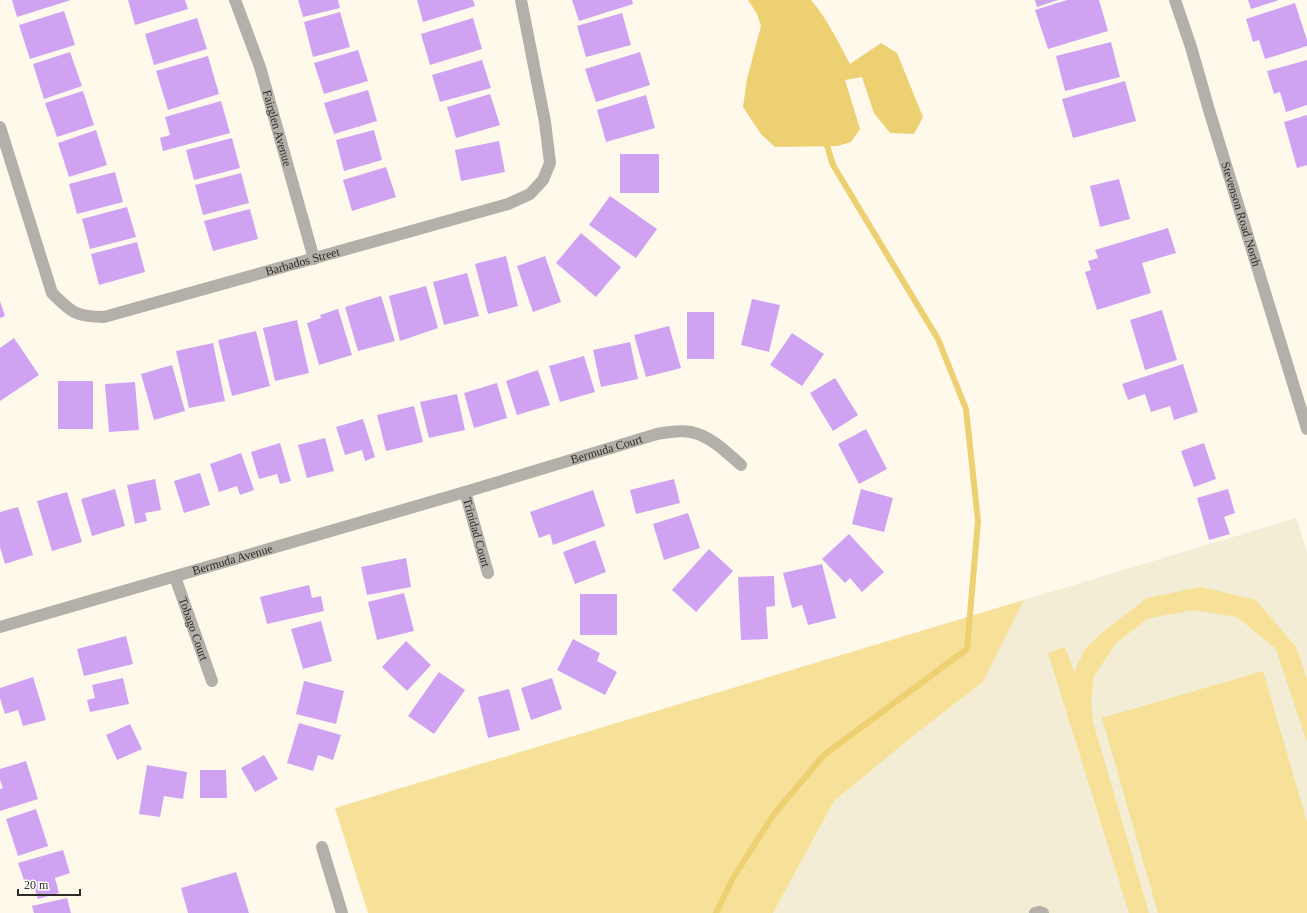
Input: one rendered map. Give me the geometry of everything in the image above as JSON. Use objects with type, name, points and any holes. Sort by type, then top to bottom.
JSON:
[{"type":"street","name":"Fairglen Avenue","points":[[235,0],[260,67],[314,259]]},
{"type":"street","name":"Barbados Street","points":[[0,127],[52,293],[69,310],[86,317],[104,317],[508,204],[530,194],[543,180],[550,163],[545,122],[521,0]]},
{"type":"street","name":"Stevenson Road North","points":[[1175,0],[1191,47],[1307,429]]},
{"type":"street","name":"Bermuda Court","points":[[465,492],[657,434],[674,431],[692,432],[708,439],[741,465]]},
{"type":"street","name":"Trinidad Court","points":[[465,492],[488,573]]},
{"type":"street","name":"Bermuda Avenue","points":[[0,627],[465,492]]},
{"type":"street","name":"Tobago Court","points":[[175,577],[212,680]]},
{"type":"street","points":[[322,847],[342,913]]},
{"type":"street","points":[[1035,913],[1043,913]]},
{"type":"shaded area","points":[[748,0],[811,0],[828,23],[850,64],[881,43],[897,53],[923,117],[914,134],[890,133],[874,113],[862,77],[845,80],[860,129],[851,142],[837,146],[775,147],[761,134],[743,107],[747,79],[761,26],[757,14]]},
{"type":"shaded area","points":[[1296,518],[1307,552],[1307,913],[773,913],[834,801],[913,736],[983,682],[1024,600]]},
{"type":"shaded area","points":[[1201,587],[1256,600],[1296,647],[1307,679],[1307,742],[1276,649],[1237,617],[1194,610],[1149,618],[1116,643],[1094,676],[1091,700],[1093,722],[1149,913],[1129,913],[1048,653],[1065,647],[1074,672],[1085,649],[1104,631],[1147,598]]},
{"type":"shaded area","points":[[1024,600],[983,682],[913,736],[834,801],[773,913],[368,913],[335,808]]},
{"type":"shaded area","points":[[1263,671],[1307,822],[1307,913],[1158,913],[1102,718]]},
{"type":"building","points":[[12,0],[71,0],[17,17]]},
{"type":"building","points":[[128,0],[185,0],[188,9],[135,25]]},
{"type":"building","points":[[298,0],[338,0],[340,8],[303,17]]},
{"type":"building","points":[[417,0],[473,0],[475,6],[423,22]]},
{"type":"building","points":[[572,0],[632,0],[633,4],[579,21]]},
{"type":"building","points":[[1035,0],[1058,0],[1037,7]]},
{"type":"building","points":[[1067,0],[1099,0],[1108,31],[1048,49],[1035,10]]},
{"type":"building","points":[[1248,0],[1279,0],[1251,9]]},
{"type":"building","points":[[1295,3],[1307,40],[1307,46],[1265,59],[1259,40],[1253,42],[1246,19]]},
{"type":"building","points":[[64,11],[75,45],[30,59],[19,25]]},
{"type":"building","points":[[340,12],[350,47],[313,57],[304,22]]},
{"type":"building","points":[[622,13],[631,45],[586,57],[577,26]]},
{"type":"building","points":[[197,18],[207,49],[154,65],[145,34]]},
{"type":"building","points":[[473,18],[482,49],[430,65],[421,34]]},
{"type":"building","points":[[1111,42],[1120,77],[1065,91],[1056,56]]},
{"type":"building","points":[[358,50],[368,81],[324,94],[314,63]]},
{"type":"building","points":[[70,52],[82,86],[44,99],[33,64]]},
{"type":"building","points":[[640,52],[650,85],[596,102],[585,69]]},
{"type":"building","points":[[208,56],[219,94],[168,110],[156,71]]},
{"type":"building","points":[[482,60],[491,88],[440,102],[432,75]]},
{"type":"building","points":[[1307,60],[1307,105],[1286,112],[1280,92],[1274,94],[1267,71]]},
{"type":"building","points":[[1125,81],[1136,121],[1073,138],[1062,99]]},
{"type":"building","points":[[368,90],[377,121],[334,134],[324,103]]},
{"type":"building","points":[[83,91],[94,125],[57,137],[45,103]]},
{"type":"building","points":[[490,94],[500,125],[456,138],[447,107]]},
{"type":"building","points":[[646,95],[655,128],[606,142],[597,110]]},
{"type":"building","points":[[221,101],[230,133],[163,151],[160,138],[170,135],[165,117]]},
{"type":"building","points":[[1307,115],[1307,165],[1297,168],[1284,122]]},
{"type":"building","points":[[96,130],[107,165],[69,177],[58,143]]},
{"type":"building","points":[[374,130],[382,160],[344,171],[336,140]]},
{"type":"building","points":[[232,138],[240,168],[194,180],[186,150]]},
{"type":"building","points":[[499,141],[505,172],[461,181],[455,150]]},
{"type":"building","points":[[620,154],[659,154],[659,193],[620,193]]},
{"type":"building","points":[[386,167],[396,197],[352,211],[343,180]]},
{"type":"building","points":[[115,172],[123,202],[77,214],[69,184]]},
{"type":"building","points":[[241,173],[249,203],[203,215],[195,185]]},
{"type":"building","points":[[1119,179],[1130,219],[1100,227],[1090,186]]},
{"type":"building","points":[[610,196],[657,229],[636,258],[589,225]]},
{"type":"building","points":[[127,207],[136,237],[90,249],[82,219]]},
{"type":"building","points":[[250,209],[258,239],[213,251],[204,221]]},
{"type":"building","points":[[1168,228],[1176,253],[1142,263],[1151,293],[1097,310],[1085,272],[1091,270],[1088,261],[1098,258],[1095,250]]},
{"type":"building","points":[[581,233],[621,267],[596,297],[556,263]]},
{"type":"building","points":[[137,242],[145,272],[99,285],[91,254]]},
{"type":"building","points":[[506,256],[518,306],[488,314],[475,264]]},
{"type":"building","points":[[545,256],[561,302],[533,312],[517,266]]},
{"type":"building","points":[[467,273],[479,316],[444,325],[433,282]]},
{"type":"building","points":[[426,286],[438,328],[400,341],[389,296]]},
{"type":"building","points":[[381,296],[395,341],[358,351],[345,307]]},
{"type":"building","points":[[752,299],[780,305],[769,352],[741,345]]},
{"type":"building","points":[[0,301],[5,316],[0,318]]},
{"type":"building","points":[[338,309],[352,355],[319,365],[307,323],[321,318],[320,315]]},
{"type":"building","points":[[1162,310],[1177,360],[1145,370],[1130,320]]},
{"type":"building","points":[[687,312],[714,312],[714,359],[687,359]]},
{"type":"building","points":[[297,320],[309,373],[275,381],[263,328]]},
{"type":"building","points":[[669,326],[681,368],[646,377],[634,335]]},
{"type":"building","points":[[256,331],[270,386],[232,396],[218,340]]},
{"type":"building","points":[[792,333],[824,354],[802,386],[770,365]]},
{"type":"building","points":[[14,338],[39,375],[0,401],[0,348]]},
{"type":"building","points":[[630,342],[638,379],[601,387],[593,350]]},
{"type":"building","points":[[213,343],[225,401],[189,408],[176,351]]},
{"type":"building","points":[[584,356],[595,392],[560,402],[549,366]]},
{"type":"building","points":[[1183,364],[1198,412],[1174,420],[1170,406],[1151,412],[1145,394],[1128,400],[1122,384]]},
{"type":"building","points":[[172,365],[185,411],[154,420],[141,374]]},
{"type":"building","points":[[538,370],[550,405],[517,415],[506,381]]},
{"type":"building","points":[[835,378],[858,415],[833,431],[810,393]]},
{"type":"building","points":[[58,381],[93,381],[93,429],[58,429]]},
{"type":"building","points":[[135,382],[139,430],[109,432],[105,384]]},
{"type":"building","points":[[497,383],[507,418],[474,428],[464,393]]},
{"type":"building","points":[[457,394],[465,430],[429,438],[420,402]]},
{"type":"building","points":[[414,406],[423,442],[386,451],[377,415]]},
{"type":"building","points":[[363,419],[375,457],[365,461],[362,450],[345,455],[336,427]]},
{"type":"building","points":[[866,429],[887,469],[859,484],[838,444]]},
{"type":"building","points":[[325,438],[334,471],[307,478],[298,445]]},
{"type":"building","points":[[280,443],[291,481],[280,484],[277,474],[259,479],[251,452]]},
{"type":"building","points":[[1204,443],[1216,479],[1194,487],[1181,451]]},
{"type":"building","points":[[241,453],[254,490],[240,495],[237,486],[219,492],[210,464]]},
{"type":"building","points":[[200,473],[210,505],[184,513],[174,481]]},
{"type":"building","points":[[155,479],[161,510],[145,513],[147,521],[135,524],[127,485]]},
{"type":"building","points":[[674,479],[680,503],[636,514],[630,490]]},
{"type":"building","points":[[115,489],[125,526],[92,536],[81,499]]},
{"type":"building","points":[[861,489],[893,498],[884,532],[852,524]]},
{"type":"building","points":[[1228,489],[1235,513],[1224,517],[1230,534],[1209,540],[1197,498]]},
{"type":"building","points":[[593,490],[605,526],[553,545],[550,534],[539,538],[530,512]]},
{"type":"building","points":[[67,492],[82,542],[52,551],[37,501]]},
{"type":"building","points":[[18,507],[33,555],[5,564],[0,547],[0,512]]},
{"type":"building","points":[[688,513],[700,548],[664,560],[653,524]]},
{"type":"building","points":[[849,534],[884,572],[862,592],[850,578],[845,583],[822,559]]},
{"type":"building","points":[[595,540],[606,572],[575,584],[563,552]]},
{"type":"building","points":[[709,549],[733,571],[696,612],[672,590]]},
{"type":"building","points":[[406,558],[411,587],[367,595],[361,567]]},
{"type":"building","points":[[822,564],[836,618],[808,625],[802,605],[792,608],[783,573]]},
{"type":"building","points":[[774,576],[775,606],[766,607],[768,639],[741,640],[738,577]]},
{"type":"building","points":[[309,585],[312,598],[321,596],[324,611],[267,624],[260,597]]},
{"type":"building","points":[[404,593],[414,631],[377,640],[368,602]]},
{"type":"building","points":[[580,594],[617,594],[617,635],[580,635]]},
{"type":"building","points":[[321,621],[332,661],[303,669],[291,629]]},
{"type":"building","points":[[126,636],[133,664],[84,676],[77,649]]},
{"type":"building","points":[[573,639],[600,653],[597,661],[617,672],[605,695],[557,670]]},
{"type":"building","points":[[406,641],[431,665],[407,691],[382,667]]},
{"type":"building","points":[[439,672],[465,690],[434,734],[408,716]]},
{"type":"building","points":[[33,677],[46,720],[23,726],[18,710],[5,714],[0,698],[0,688]]},
{"type":"building","points":[[123,678],[129,704],[90,712],[87,700],[95,698],[92,685]]},
{"type":"building","points":[[552,678],[562,709],[531,720],[521,688]]},
{"type":"building","points":[[304,681],[344,691],[336,724],[296,714]]},
{"type":"building","points":[[509,689],[520,730],[488,738],[478,697]]},
{"type":"building","points":[[299,723],[341,735],[333,760],[318,755],[313,771],[287,763]]},
{"type":"building","points":[[130,724],[142,749],[117,760],[106,735]]},
{"type":"building","points":[[264,755],[278,779],[255,792],[241,768]]},
{"type":"building","points":[[26,761],[38,799],[0,811],[0,789],[3,788],[0,780],[0,769]]},
{"type":"building","points":[[147,765],[187,772],[183,799],[164,796],[160,817],[139,814]]},
{"type":"building","points":[[200,770],[226,770],[227,798],[200,798]]},
{"type":"building","points":[[36,809],[48,846],[18,856],[6,819]]},
{"type":"building","points":[[63,850],[70,873],[55,878],[59,893],[38,899],[33,884],[26,886],[18,863]]},
{"type":"building","points":[[236,872],[249,913],[188,913],[181,888]]},
{"type":"building","points":[[67,898],[71,913],[34,913],[32,906]]},
{"type":"waterway","points":[[716,913],[733,878],[774,814],[824,755],[967,649],[978,521],[966,409],[938,339],[833,165],[825,139]]}]
